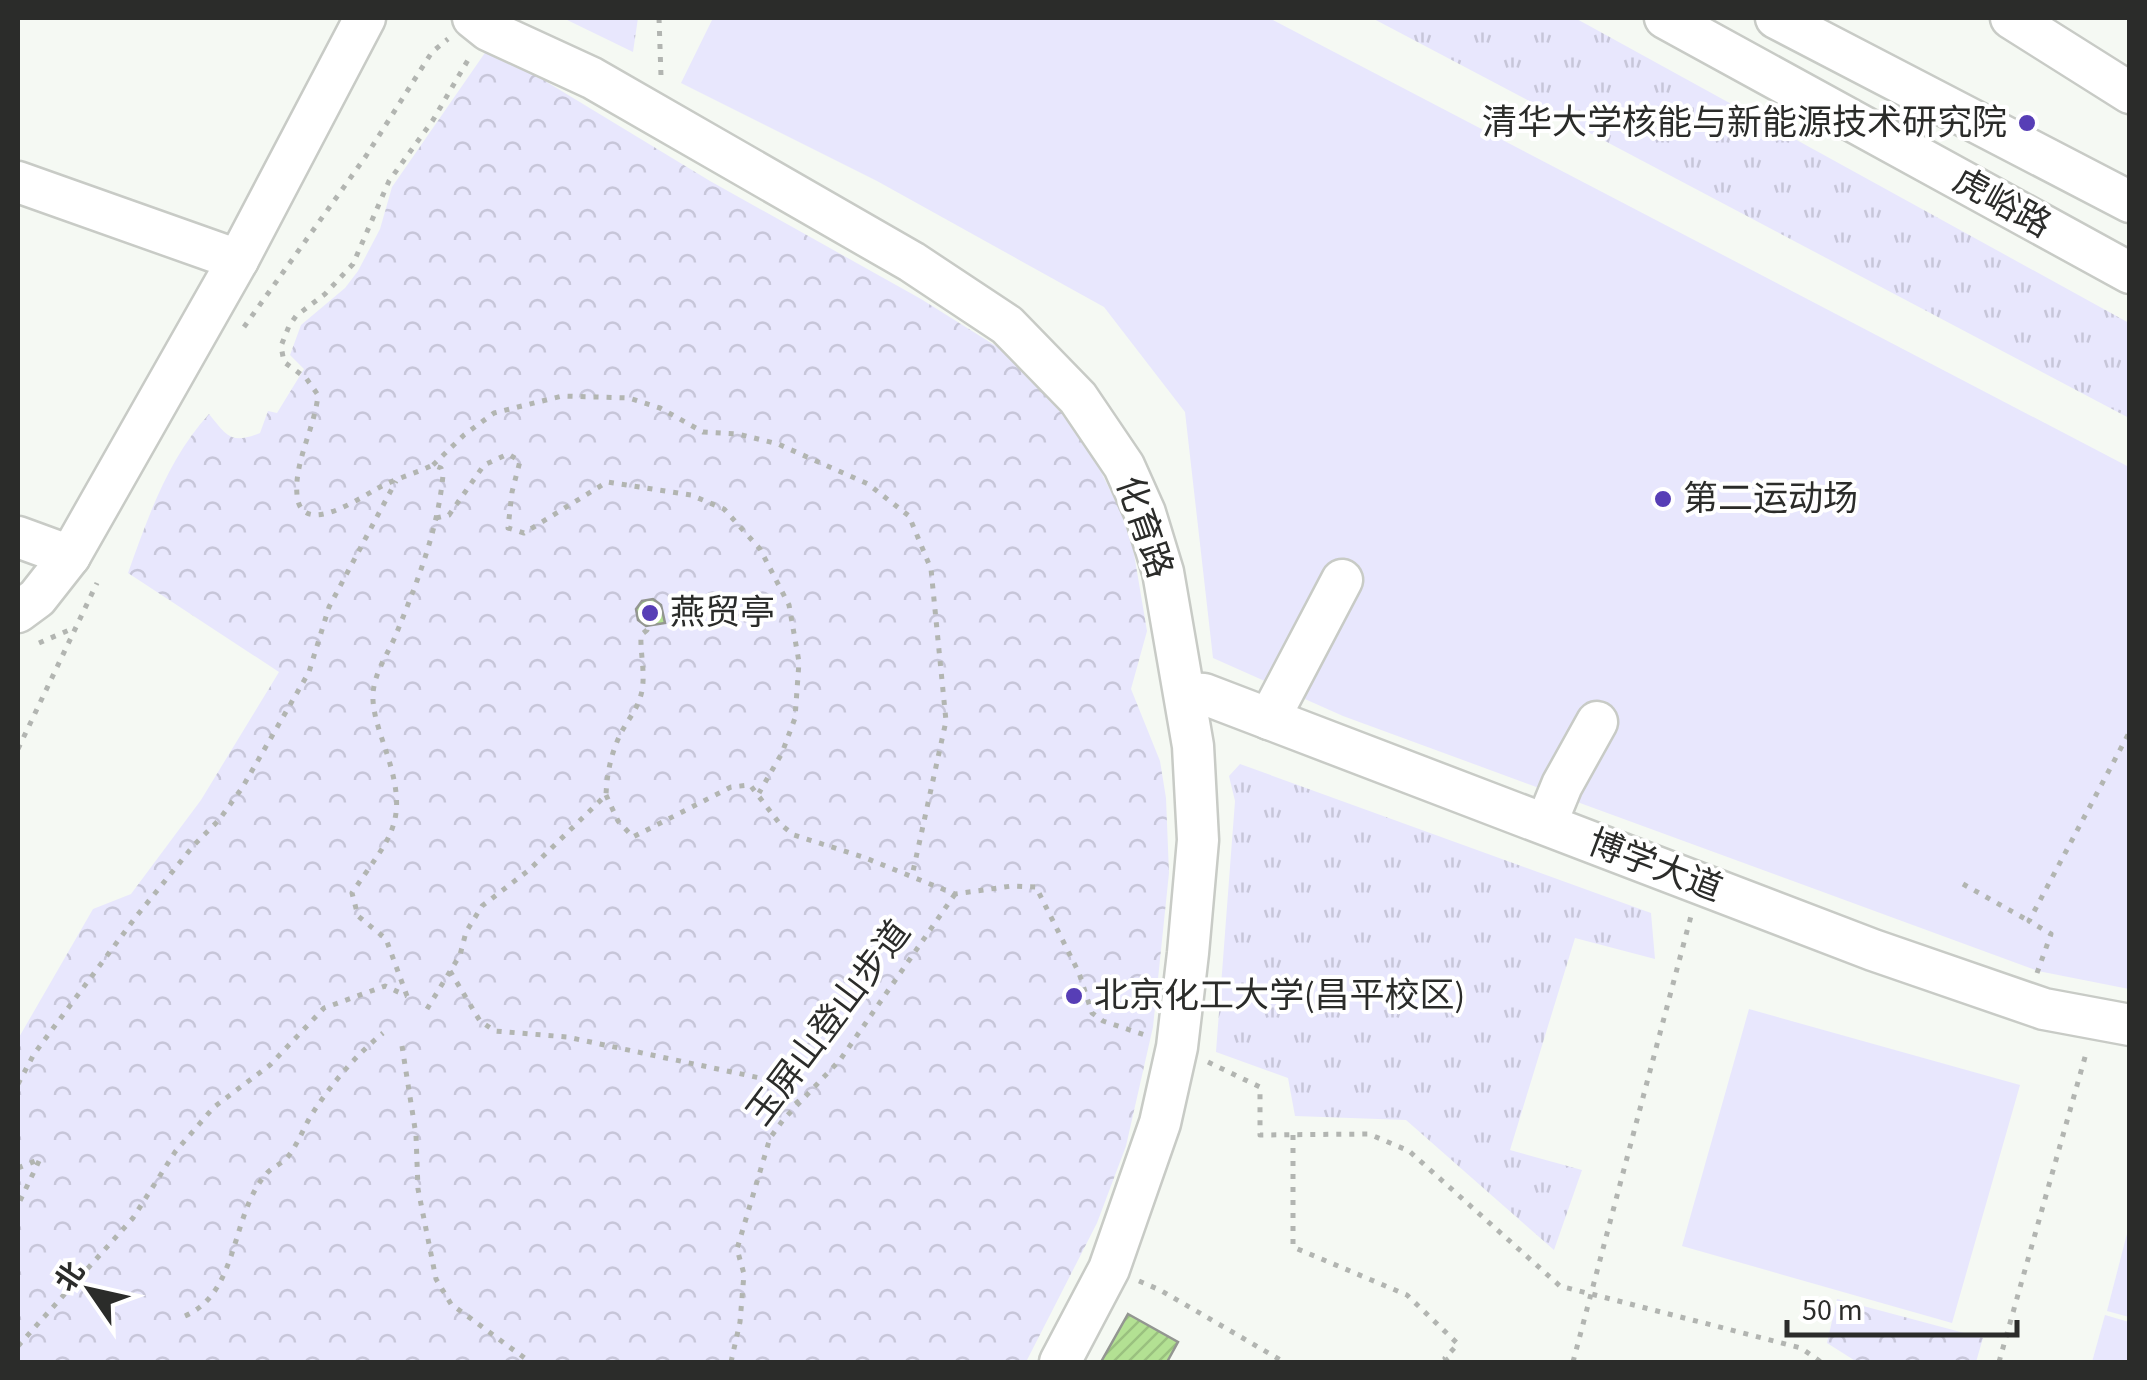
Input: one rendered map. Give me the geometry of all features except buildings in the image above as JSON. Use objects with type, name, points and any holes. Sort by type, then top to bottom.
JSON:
[{"type":"street","points":[[25,629],[37,598],[85,566],[364,18]]},
{"type":"street","name":"虎峪路","points":[[1665,18],[2130,273]]},
{"type":"street","points":[[1776,18],[2130,202]]},
{"type":"street","points":[[2011,18],[2130,93]]},
{"type":"street","name":"化育路","points":[[474,25],[592,78],[967,296],[1006,325],[1078,398],[1124,466],[1145,513],[1162,572],[1194,746],[1198,840],[1177,1047],[1160,1122],[1108,1268],[1060,1362]]},
{"type":"street","points":[[18,182],[238,260]]},
{"type":"street","points":[[18,538],[85,566]]},
{"type":"street","points":[[1269,719],[1342,580]]},
{"type":"street","name":"博学大道","points":[[1185,693],[1204,694],[1873,950],[2044,1009],[2113,1022]]},
{"type":"street","points":[[1546,824],[1562,785],[1598,722]]},
{"type":"path","points":[[660,18],[663,119]]},
{"type":"path","points":[[239,333],[366,156],[432,52],[474,25]]},
{"type":"path","points":[[474,25],[433,120],[389,181],[353,264],[325,294],[296,316],[281,346],[284,362],[306,378],[318,394],[296,493],[304,509],[313,515],[340,511],[396,480],[434,466],[464,435],[494,413],[562,396],[629,398],[660,408],[703,432],[738,434],[778,444],[868,484],[909,516],[931,569],[946,720],[912,876]]},
{"type":"path","points":[[436,518],[449,515],[484,465],[508,454],[520,460],[508,528],[524,533],[607,482],[691,495],[724,509],[760,549],[789,605],[799,662],[794,718],[782,753],[759,793],[750,785],[731,787],[633,837],[618,821],[606,794],[606,771],[619,736],[639,703],[644,684],[641,635],[647,630],[649,618]]},
{"type":"path","points":[[18,1346],[133,1218],[175,1152],[214,1107],[270,1064],[324,1008],[385,986],[408,996],[386,939],[358,916],[352,893],[394,834],[394,782],[373,692],[422,568],[436,518],[443,475],[441,468],[434,466]]},
{"type":"path","points":[[18,1084],[34,1054],[135,918],[242,788],[309,672],[330,607],[396,480]]},
{"type":"path","points":[[18,749],[74,628],[85,566]]},
{"type":"path","points":[[25,629],[74,628]]},
{"type":"path","points":[[2029,921],[2130,731]]},
{"type":"path","name":"玉屏山登山步道","points":[[730,1362],[740,1322],[744,1274],[737,1249],[770,1138],[840,1060],[955,894],[794,835],[773,815],[759,793]]},
{"type":"path","points":[[427,1010],[460,955],[466,932],[482,906],[529,870],[606,794]]},
{"type":"path","points":[[1573,1362],[1700,883]]},
{"type":"path","points":[[1964,884],[2051,934],[2034,982]]},
{"type":"path","points":[[955,894],[1036,886],[1079,973],[1092,1013],[1102,1022],[1148,1036]]},
{"type":"path","points":[[450,971],[480,1021],[495,1031],[567,1037],[779,1082],[798,1103]]},
{"type":"path","points":[[1998,1362],[2113,1022]]},
{"type":"path","points":[[185,1316],[203,1308],[215,1291],[250,1203],[266,1174],[288,1158],[312,1113],[354,1057],[383,1033]]},
{"type":"path","points":[[402,1046],[416,1135],[418,1189],[436,1279],[451,1304],[530,1362]]},
{"type":"path","points":[[1205,1060],[1260,1088],[1260,1135],[1370,1134],[1409,1151],[1560,1286],[1801,1348],[1821,1362]]},
{"type":"path","points":[[1293,1135],[1292,1246],[1407,1295],[1458,1344],[1445,1358],[1448,1362]]},
{"type":"path","points":[[18,1168],[40,1160],[18,1205]]},
{"type":"path","points":[[1108,1268],[1160,1290],[1284,1362]]},
{"type":"green space","points":[[563,18],[638,18],[633,52]]},
{"type":"green space","name":"第二运动场","points":[[713,18],[1269,18],[2129,467],[2129,989],[2038,971],[1343,716],[1213,658],[1185,412],[1104,307],[877,181],[681,83]]},
{"type":"green space","points":[[1372,18],[1575,18],[2129,323],[2129,418]]},
{"type":"green space","points":[[489,47],[1015,358],[1053,393],[1090,450],[1121,512],[1132,542],[1147,631],[1131,689],[1160,761],[1166,798],[1169,873],[1153,1027],[1126,1146],[1097,1223],[1026,1362],[18,1362],[18,1039],[93,909],[131,894],[201,800],[279,672],[128,573],[171,469],[209,414],[225,433],[242,438],[260,433],[268,411],[277,413],[304,369],[290,355],[301,325],[345,288],[358,271],[380,229],[392,187]]},
{"type":"green space","points":[[1240,764],[1651,913],[1655,959],[1575,938],[1510,1150],[1582,1170],[1554,1250],[1406,1120],[1295,1116],[1288,1078],[1216,1052],[1235,801],[1229,776]]},
{"type":"green space","points":[[1749,1009],[2020,1085],[1952,1323],[1682,1246]]},
{"type":"green space","points":[[2129,1226],[2130,1317],[2107,1311]]},
{"type":"green space","points":[[1837,1299],[1983,1338],[1976,1362],[1857,1362],[1827,1343]]},
{"type":"green space","points":[[2105,1315],[2129,1322],[2129,1362],[2092,1362]]},
{"type":"place","name":"清华大学核能与新能源技术研究院","points":[[2027,123]]},
{"type":"place","name":"第二运动场","points":[[1663,499]]},
{"type":"place","name":"燕贸亭","points":[[650,613]]},
{"type":"place","name":"北京化工大学(昌平校区)","points":[[1074,996]]}]
